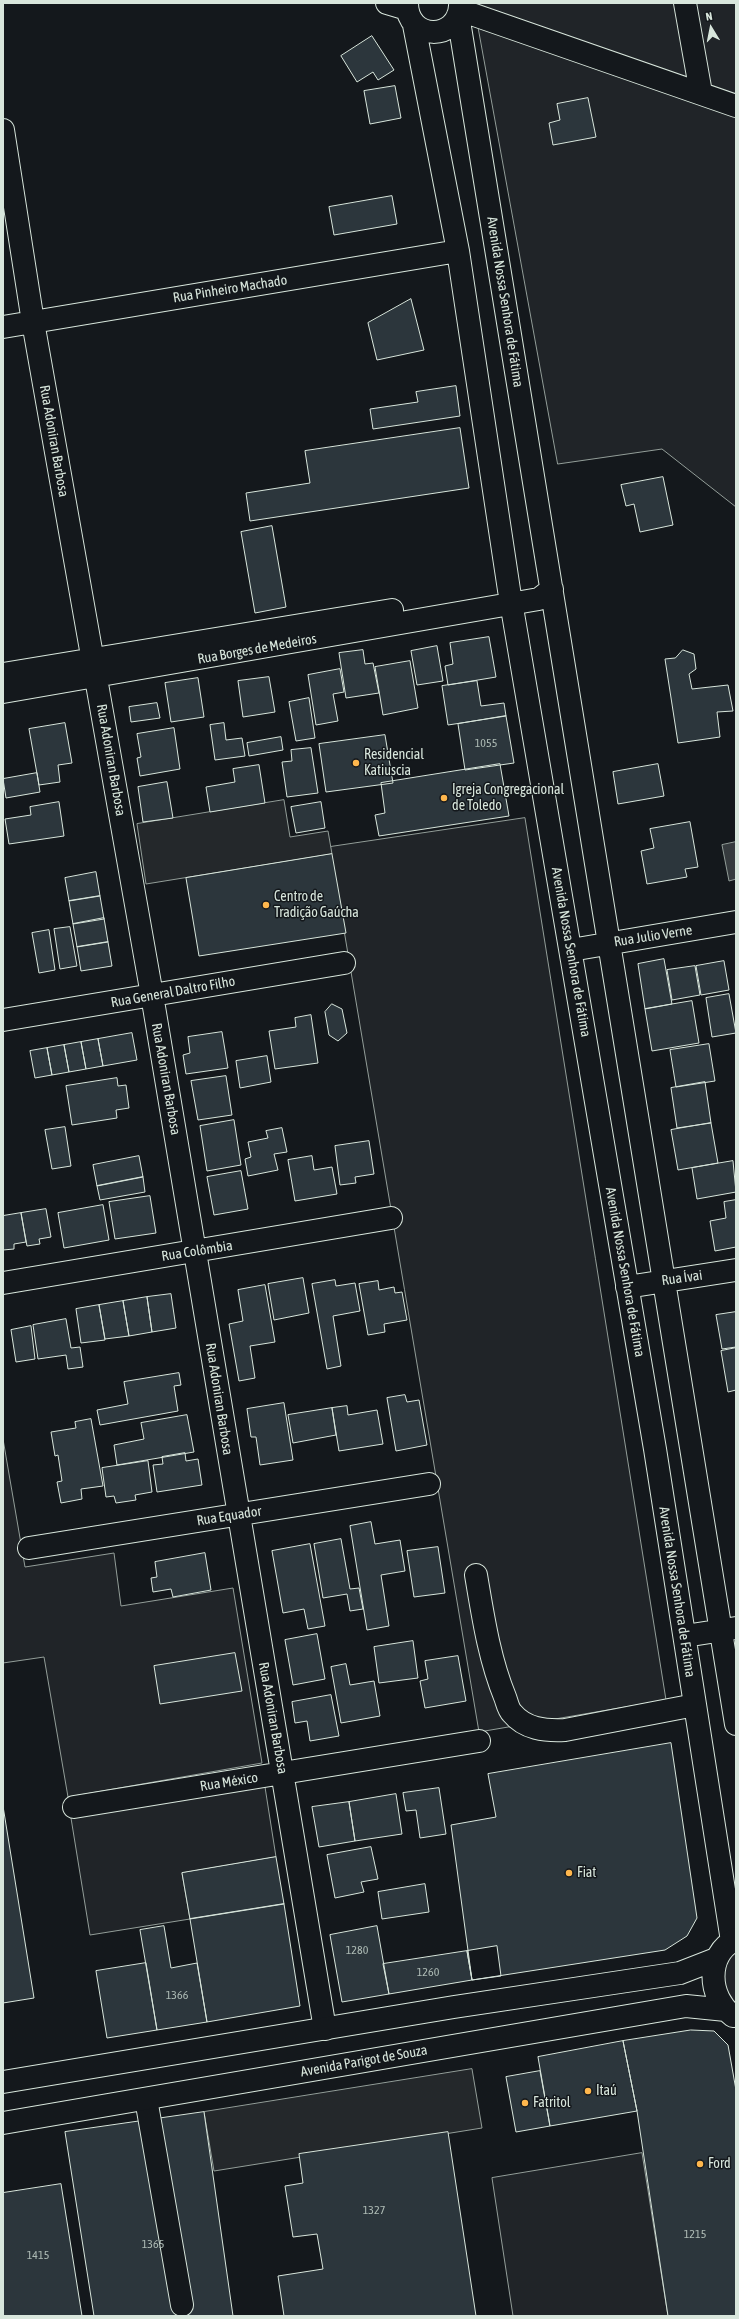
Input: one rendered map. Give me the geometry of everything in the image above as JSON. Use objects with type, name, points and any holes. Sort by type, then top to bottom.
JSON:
[{"type":"street","points":[[685,3],[701,93]]},
{"type":"street","points":[[459,9],[736,106]]},
{"type":"street","name":"Avenida Nossa Senhora de Fátima","points":[[404,10],[428,32],[442,31],[454,22],[459,9]]},
{"type":"street","name":"Avenida Nossa Senhora de Fátima","points":[[459,9],[664,1281],[728,1629],[736,1724]]},
{"type":"street","name":"Avenida Nossa Senhora de Fátima","points":[[404,10],[458,251],[510,597],[628,1287],[734,1940]]},
{"type":"street","name":"Rua Adoniran Barbosa","points":[[3,130],[33,322],[152,995],[325,2029]]},
{"type":"street","name":"Rua Pinheiro Machado","points":[[3,327],[458,251]]},
{"type":"street","points":[[510,597],[539,585],[552,590]]},
{"type":"street","name":"Rua Borges de Medeiros","points":[[3,692],[95,669],[510,597]]},
{"type":"street","name":"Rua Borges de Medeiros","points":[[3,674],[95,669]]},
{"type":"street","name":"Rua Julio Verne","points":[[571,950],[736,922]]},
{"type":"street","name":"Rua General Daltro Filho","points":[[3,1020],[344,963]]},
{"type":"street","name":"Rua Colômbia","points":[[3,1283],[391,1218]]},
{"type":"street","name":"Rua Ívai","points":[[628,1287],[736,1270]]},
{"type":"street","name":"Rua Equador","points":[[29,1548],[429,1484]]},
{"type":"street","points":[[476,1575],[485,1629],[499,1683],[511,1713],[529,1726],[545,1731],[565,1730],[695,1705]]},
{"type":"street","points":[[685,1636],[728,1629]]},
{"type":"street","name":"Rua México","points":[[74,1807],[479,1741]]},
{"type":"street","name":"Avenida Parigot de Souza","points":[[731,2014],[714,1990],[713,1979],[716,1959],[723,1948],[734,1940]]},
{"type":"street","points":[[3,2082],[454,2007],[680,1973],[716,1959]]},
{"type":"street","name":"Avenida Parigot de Souza","points":[[3,2123],[686,2006],[731,2014]]},
{"type":"street","points":[[146,2099],[182,2305]]},
{"type":"shaded area","points":[[474,3],[736,3],[736,507],[662,449],[558,464]]},
{"type":"shaded area","points":[[284,800],[290,837],[328,831],[332,854],[146,884],[137,824]]},
{"type":"shaded area","points":[[525,818],[666,1700],[479,1732],[330,847]]},
{"type":"shaded area","points":[[736,842],[736,879],[729,881],[722,845]]},
{"type":"shaded area","points":[[3,1439],[25,1567],[114,1553],[121,1606],[233,1588],[262,1763],[68,1797],[44,1657],[3,1663]]},
{"type":"shaded area","points":[[265,1787],[276,1857],[182,1873],[190,1919],[90,1935],[71,1818]]},
{"type":"shaded area","points":[[736,1949],[736,2006],[726,1991],[722,1978],[726,1965]]},
{"type":"shaded area","points":[[472,2069],[482,2128],[214,2171],[204,2112]]},
{"type":"shaded area","points":[[642,2153],[668,2316],[513,2316],[492,2178]]},
{"type":"building","points":[[372,36],[394,70],[378,80],[373,72],[357,82],[341,56]]},
{"type":"building","points":[[395,86],[401,118],[370,124],[364,91]]},
{"type":"building","points":[[588,98],[596,137],[553,145],[549,123],[560,120],[557,104]]},
{"type":"building","points":[[392,196],[397,224],[334,235],[329,207]]},
{"type":"building","points":[[411,299],[424,350],[377,360],[368,323]]},
{"type":"building","points":[[456,386],[460,416],[373,429],[370,409],[418,402],[416,392]]},
{"type":"building","points":[[460,428],[469,488],[250,521],[246,493],[310,483],[305,451]]},
{"type":"building","points":[[663,477],[673,525],[640,532],[634,504],[626,506],[621,485]]},
{"type":"building","points":[[272,526],[286,607],[255,613],[241,532]]},
{"type":"building","points":[[489,637],[496,677],[448,685],[445,666],[453,664],[450,643]]},
{"type":"building","points":[[437,646],[443,681],[417,685],[411,651]]},
{"type":"building","points":[[363,650],[365,664],[373,663],[379,693],[346,698],[339,653]]},
{"type":"building","points":[[683,650],[694,654],[696,669],[689,674],[692,689],[728,685],[733,711],[717,712],[720,737],[678,743],[665,659],[675,658]]},
{"type":"building","points":[[410,661],[418,708],[383,715],[375,667]]},
{"type":"building","points":[[340,669],[344,692],[333,694],[338,721],[316,725],[308,675]]},
{"type":"building","points":[[269,677],[275,712],[243,717],[238,681]]},
{"type":"building","points":[[198,678],[204,717],[171,722],[165,683]]},
{"type":"building","points":[[477,681],[481,706],[504,703],[506,716],[448,725],[442,686]]},
{"type":"building","points":[[309,698],[315,738],[296,741],[289,702]]},
{"type":"building","points":[[157,703],[160,718],[131,722],[129,707]]},
{"type":"building","name":"Residencial Katiuscia","points":[[506,716],[514,763],[465,770],[458,724]]},
{"type":"building","points":[[65,723],[72,763],[58,765],[60,782],[39,785],[29,729]]},
{"type":"building","points":[[224,723],[226,740],[242,738],[245,756],[215,760],[210,725]]},
{"type":"building","points":[[174,728],[180,769],[140,776],[137,758],[141,757],[137,734]]},
{"type":"building","name":"Residencial Katiuscia","points":[[385,735],[393,783],[326,792],[319,744]]},
{"type":"building","points":[[281,737],[283,750],[249,756],[247,743]]},
{"type":"building","points":[[311,748],[318,793],[287,797],[282,762],[292,761],[291,750]]},
{"type":"building","name":"Igreja Congregacional de Toledo","points":[[500,764],[509,816],[379,836],[375,815],[385,813],[381,783]]},
{"type":"building","points":[[658,764],[664,796],[618,804],[613,772]]},
{"type":"building","points":[[259,765],[265,803],[210,812],[206,787],[235,782],[233,769]]},
{"type":"building","points":[[37,773],[40,792],[6,798],[3,779]]},
{"type":"building","points":[[167,782],[173,818],[143,822],[138,787]]},
{"type":"building","points":[[59,802],[64,836],[9,844],[5,819],[31,815],[30,807]]},
{"type":"building","points":[[321,802],[325,828],[296,833],[291,807]]},
{"type":"building","points":[[690,822],[698,867],[685,869],[687,877],[647,884],[641,851],[654,848],[650,829]]},
{"type":"building","name":"Centro de Tradição Gaúcha","points":[[332,854],[346,933],[199,956],[186,878]]},
{"type":"building","points":[[96,872],[100,896],[69,901],[65,878]]},
{"type":"building","points":[[100,896],[104,919],[73,924],[69,901]]},
{"type":"building","points":[[104,918],[108,942],[77,947],[73,924]]},
{"type":"building","points":[[70,927],[77,966],[60,969],[54,929]]},
{"type":"building","points":[[49,930],[55,970],[39,973],[32,933]]},
{"type":"building","points":[[108,942],[112,966],[81,971],[77,947]]},
{"type":"building","points":[[664,959],[672,1004],[645,1009],[638,964]]},
{"type":"building","points":[[724,961],[729,990],[701,995],[696,966]]},
{"type":"building","points":[[695,966],[700,995],[672,1000],[667,970]]},
{"type":"building","points":[[729,994],[736,1033],[712,1037],[706,998]]},
{"type":"building","points":[[692,1001],[699,1043],[652,1051],[645,1009]]},
{"type":"building","points":[[332,1004],[342,1009],[347,1033],[338,1041],[329,1035],[325,1012]]},
{"type":"building","points":[[311,1015],[318,1063],[275,1069],[269,1031],[296,1027],[295,1018]]},
{"type":"building","points":[[222,1032],[228,1068],[186,1074],[183,1055],[190,1053],[188,1037]]},
{"type":"building","points":[[132,1033],[137,1060],[103,1066],[98,1039]]},
{"type":"building","points":[[98,1039],[103,1066],[86,1069],[81,1042]]},
{"type":"building","points":[[81,1042],[86,1069],[69,1072],[64,1045]]},
{"type":"building","points":[[709,1044],[715,1081],[676,1087],[670,1050]]},
{"type":"building","points":[[64,1045],[69,1072],[52,1075],[47,1048]]},
{"type":"building","points":[[47,1048],[52,1075],[35,1078],[30,1051]]},
{"type":"building","points":[[267,1056],[271,1082],[240,1088],[236,1061]]},
{"type":"building","points":[[226,1076],[232,1115],[198,1120],[191,1081]]},
{"type":"building","points":[[117,1078],[118,1086],[126,1085],[129,1108],[116,1110],[117,1118],[72,1125],[66,1086]]},
{"type":"building","points":[[705,1082],[711,1123],[677,1128],[671,1088]]},
{"type":"building","points":[[234,1120],[241,1165],[207,1171],[200,1126]]},
{"type":"building","points":[[711,1123],[718,1163],[678,1170],[671,1130]]},
{"type":"building","points":[[65,1127],[71,1166],[52,1169],[45,1130]]},
{"type":"building","points":[[282,1128],[287,1152],[274,1154],[278,1170],[248,1176],[245,1159],[251,1157],[248,1142],[268,1138],[266,1131]]},
{"type":"building","points":[[369,1141],[374,1174],[355,1177],[356,1183],[340,1185],[335,1146]]},
{"type":"building","points":[[139,1156],[143,1177],[97,1186],[93,1165]]},
{"type":"building","points":[[312,1156],[314,1170],[332,1167],[337,1194],[295,1201],[288,1160]]},
{"type":"building","points":[[733,1161],[736,1192],[697,1199],[692,1168]]},
{"type":"building","points":[[241,1171],[248,1209],[214,1215],[207,1177]]},
{"type":"building","points":[[143,1177],[145,1192],[100,1200],[97,1186]]},
{"type":"building","points":[[150,1196],[156,1233],[115,1239],[109,1202]]},
{"type":"building","points":[[736,1200],[736,1247],[715,1251],[710,1221],[726,1218],[724,1202]]},
{"type":"building","points":[[103,1205],[109,1240],[64,1248],[58,1213]]},
{"type":"building","points":[[46,1209],[51,1237],[39,1239],[40,1244],[27,1246],[21,1213]]},
{"type":"building","points":[[21,1213],[26,1242],[14,1244],[14,1249],[3,1250],[3,1216]]},
{"type":"building","points":[[303,1278],[309,1313],[274,1320],[268,1284]]},
{"type":"building","points":[[335,1280],[336,1286],[355,1283],[360,1311],[333,1316],[341,1366],[327,1369],[312,1284]]},
{"type":"building","points":[[378,1281],[379,1290],[394,1287],[395,1293],[402,1292],[407,1320],[384,1324],[385,1332],[368,1335],[359,1284]]},
{"type":"building","points":[[265,1285],[275,1342],[250,1346],[255,1378],[239,1381],[229,1324],[243,1321],[238,1290]]},
{"type":"building","points":[[171,1294],[176,1328],[152,1332],[147,1297]]},
{"type":"building","points":[[147,1297],[152,1332],[129,1336],[123,1301]]},
{"type":"building","points":[[123,1301],[129,1336],[105,1339],[99,1305]]},
{"type":"building","points":[[99,1305],[105,1340],[81,1343],[76,1309]]},
{"type":"building","points":[[736,1312],[736,1347],[722,1349],[716,1315]]},
{"type":"building","points":[[66,1319],[71,1348],[80,1347],[83,1367],[68,1369],[66,1355],[38,1359],[33,1325]]},
{"type":"building","points":[[31,1326],[35,1359],[16,1362],[11,1330]]},
{"type":"building","points":[[736,1348],[736,1390],[728,1392],[721,1351]]},
{"type":"building","points":[[179,1373],[181,1385],[174,1386],[178,1411],[100,1425],[97,1410],[128,1404],[124,1382]]},
{"type":"building","points":[[405,1395],[407,1402],[419,1400],[427,1445],[396,1451],[387,1398]]},
{"type":"building","points":[[284,1403],[293,1460],[260,1465],[256,1437],[251,1437],[247,1409]]},
{"type":"building","points":[[347,1406],[348,1415],[377,1410],[383,1444],[339,1451],[332,1408]]},
{"type":"building","points":[[332,1408],[336,1435],[293,1443],[288,1415]]},
{"type":"building","points":[[187,1415],[194,1452],[117,1465],[114,1445],[144,1439],[141,1423]]},
{"type":"building","points":[[91,1419],[103,1486],[81,1489],[82,1499],[61,1503],[57,1482],[62,1481],[58,1455],[55,1456],[51,1432],[76,1428],[75,1422]]},
{"type":"building","points":[[185,1453],[186,1461],[198,1459],[202,1485],[157,1492],[153,1465],[163,1464],[162,1457]]},
{"type":"building","points":[[148,1461],[152,1492],[135,1495],[136,1500],[116,1503],[114,1496],[106,1497],[102,1468]]},
{"type":"building","points":[[371,1522],[375,1544],[400,1540],[405,1571],[381,1575],[389,1626],[367,1630],[350,1526]]},
{"type":"building","points":[[341,1539],[350,1589],[359,1588],[363,1609],[350,1611],[347,1594],[323,1598],[314,1544]]},
{"type":"building","points":[[310,1544],[325,1626],[308,1629],[304,1609],[283,1613],[272,1551]]},
{"type":"building","points":[[438,1547],[445,1593],[414,1597],[407,1551]]},
{"type":"building","points":[[205,1553],[211,1590],[173,1597],[171,1589],[153,1592],[151,1578],[157,1577],[155,1562]]},
{"type":"building","points":[[317,1634],[325,1679],[293,1685],[285,1640]]},
{"type":"building","points":[[413,1641],[418,1678],[379,1683],[374,1647]]},
{"type":"building","points":[[235,1653],[242,1691],[160,1704],[154,1666]]},
{"type":"building","points":[[458,1656],[466,1701],[425,1708],[420,1681],[428,1679],[425,1661]]},
{"type":"building","points":[[346,1664],[350,1685],[374,1681],[380,1716],[341,1723],[331,1667]]},
{"type":"building","points":[[331,1695],[339,1736],[310,1741],[307,1721],[295,1723],[292,1702]]},
{"type":"building","points":[[671,1743],[697,1918],[687,1936],[665,1950],[472,1980],[451,1825],[496,1817],[488,1774]]},
{"type":"building","points":[[439,1788],[446,1834],[420,1838],[416,1810],[406,1811],[403,1793]]},
{"type":"building","points":[[396,1794],[402,1834],[355,1841],[349,1802]]},
{"type":"building","points":[[349,1802],[355,1841],[319,1847],[312,1807]]},
{"type":"building","points":[[3,1806],[34,1998],[3,2003]]},
{"type":"building","points":[[371,1847],[378,1879],[361,1882],[364,1892],[335,1898],[327,1855]]},
{"type":"building","points":[[276,1857],[284,1904],[190,1919],[182,1873]]},
{"type":"building","points":[[425,1884],[429,1912],[382,1919],[378,1892]]},
{"type":"building","points":[[284,1904],[300,2006],[207,2022],[190,1919]]},
{"type":"building","points":[[164,1926],[171,1968],[197,1963],[207,2022],[157,2030],[140,1930]]},
{"type":"building","points":[[377,1926],[389,1994],[342,2002],[330,1935]]},
{"type":"building","points":[[497,1946],[501,1976],[472,1980],[467,1951]]},
{"type":"building","points":[[467,1951],[472,1980],[389,1994],[383,1964]]},
{"type":"building","points":[[146,1963],[157,2030],[107,2038],[96,1971]]},
{"type":"building","points":[[691,2030],[714,2031],[728,2045],[736,2090],[736,2316],[668,2316],[637,2111],[623,2041]]},
{"type":"building","name":"Itaú","points":[[623,2041],[637,2111],[550,2126],[538,2057]]},
{"type":"building","points":[[540,2071],[550,2126],[516,2132],[506,2077]]},
{"type":"building","points":[[204,2112],[233,2316],[94,2316],[65,2132]]},
{"type":"building","points":[[448,2132],[476,2316],[284,2316],[278,2276],[323,2269],[317,2234],[293,2237],[285,2186],[303,2183],[299,2154]]},
{"type":"building","points":[[61,2184],[82,2316],[3,2316],[3,2193]]},
{"type":"place","name":"Residencial Katiuscia","points":[[356,763]]},
{"type":"place","name":"Igreja Congregacional de Toledo","points":[[444,798]]},
{"type":"place","name":"Centro de Tradição Gaúcha","points":[[266,905]]},
{"type":"place","name":"Fiat","points":[[569,1873]]},
{"type":"place","name":"Itaú","points":[[588,2091]]},
{"type":"place","name":"Fatritol","points":[[525,2103]]},
{"type":"place","name":"Ford","points":[[700,2164]]}]
